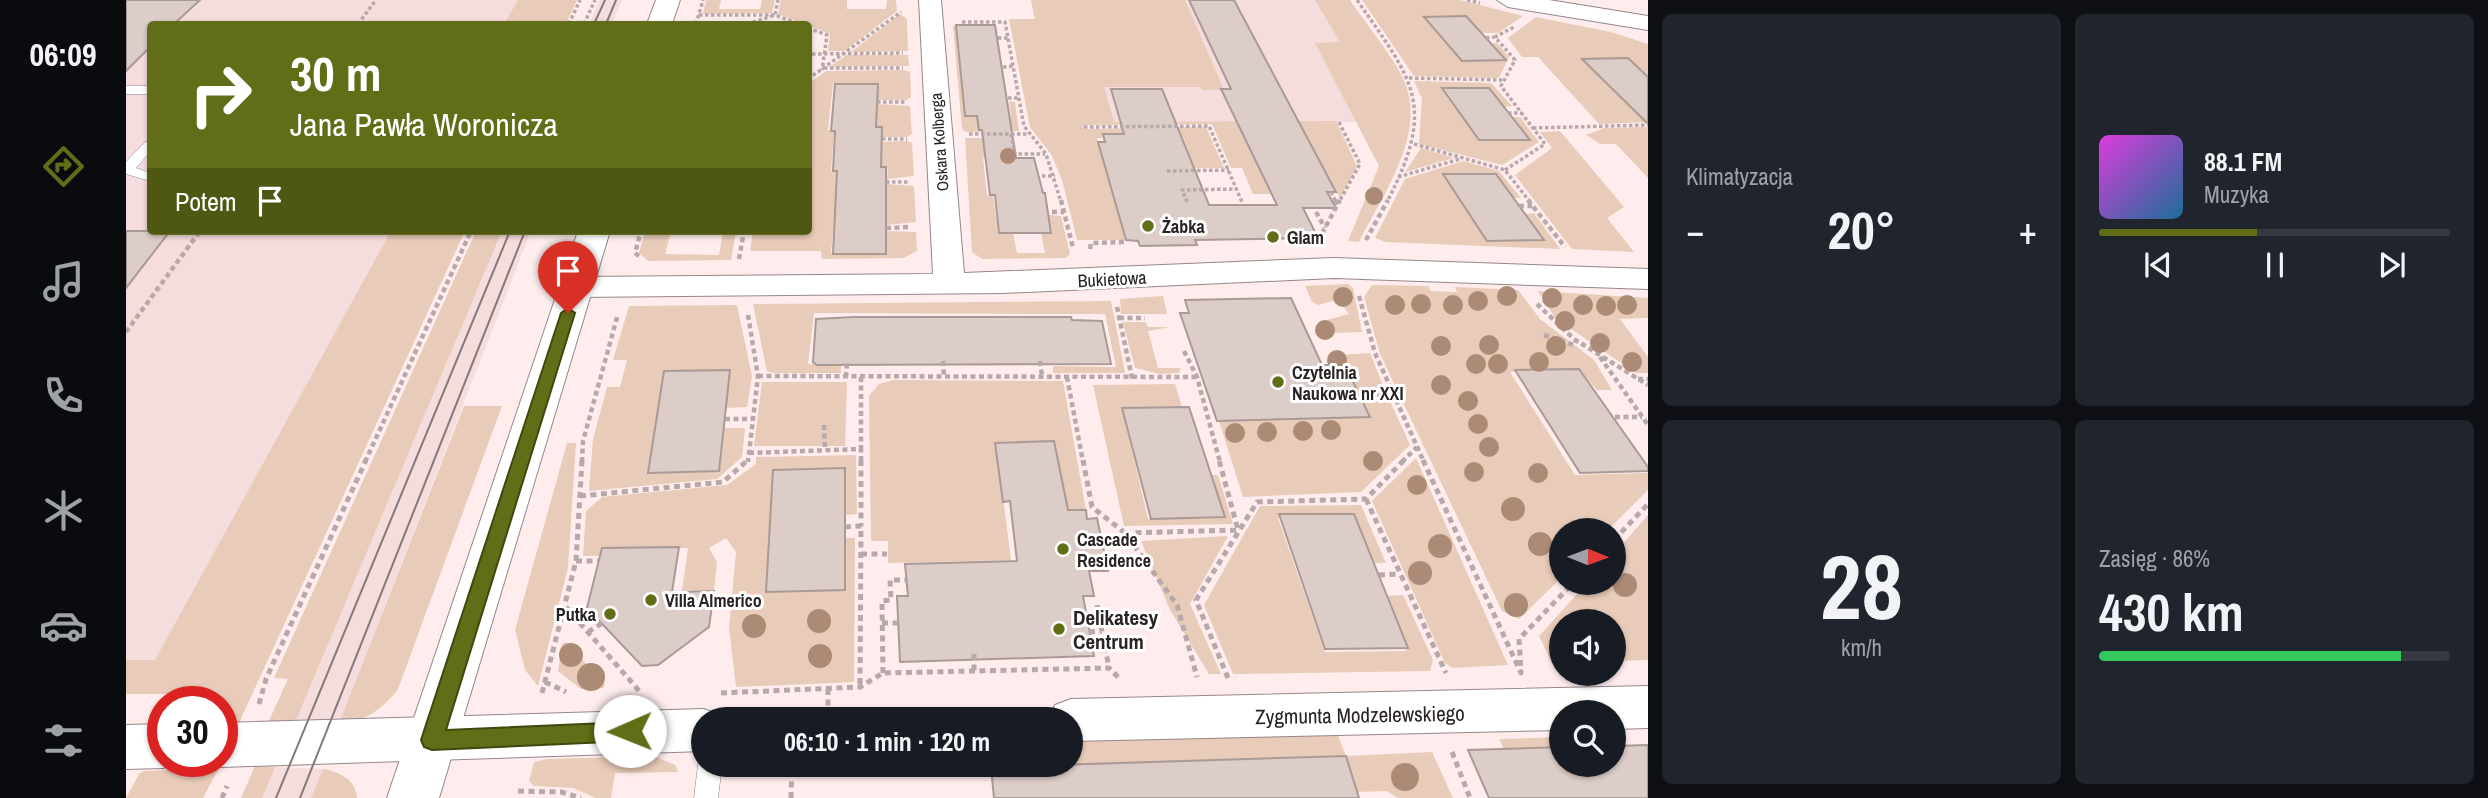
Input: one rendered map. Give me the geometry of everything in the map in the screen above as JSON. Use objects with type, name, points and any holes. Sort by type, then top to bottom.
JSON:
[{"type":"street","points":[[661,21],[668,0]]},
{"type":"street","name":"Oskara Kolberga","points":[[930,0],[949,283]]},
{"type":"street","points":[[1507,0],[1648,23]]},
{"type":"street","points":[[413,798],[593,235]]},
{"type":"street","name":"Bukietowa","points":[[576,288],[1108,280],[1334,268],[1648,279]]},
{"type":"street","name":"Zygmunta Modzelewskiego","points":[[1083,720],[1648,708]]},
{"type":"street","points":[[238,746],[691,730]]},
{"type":"street","points":[[126,747],[147,746]]},
{"type":"lane","points":[[126,90],[147,90]]},
{"type":"lane","points":[[147,148],[128,170],[147,176]]},
{"type":"lane","points":[[706,798],[709,777]]},
{"type":"path","points":[[360,21],[376,0]]},
{"type":"path","points":[[570,21],[580,0]]},
{"type":"path","points":[[585,21],[595,0]]},
{"type":"path","points":[[697,21],[703,0]]},
{"type":"path","points":[[775,15],[778,0]]},
{"type":"path","points":[[901,0],[902,11],[907,16]]},
{"type":"path","points":[[1357,0],[1408,78],[1418,108],[1414,144],[1363,248]]},
{"type":"path","points":[[812,76],[902,11]]},
{"type":"path","points":[[699,15],[775,15],[791,21]]},
{"type":"path","points":[[756,21],[775,15]]},
{"type":"path","points":[[960,22],[1005,22],[1028,134],[1046,154],[1055,176],[1073,248]]},
{"type":"path","points":[[812,29],[827,35],[823,69]]},
{"type":"path","points":[[1486,38],[1505,33]]},
{"type":"path","points":[[998,37],[1008,38]]},
{"type":"path","points":[[1495,37],[1516,60],[1500,86],[1545,144],[1505,170]]},
{"type":"path","points":[[812,54],[914,53]]},
{"type":"path","points":[[1003,66],[1013,66]]},
{"type":"path","points":[[823,69],[915,68]]},
{"type":"path","points":[[1408,78],[1502,80]]},
{"type":"path","points":[[1008,98],[1019,98]]},
{"type":"path","points":[[877,102],[916,102]]},
{"type":"path","points":[[1508,113],[1522,113]]},
{"type":"path","points":[[1315,248],[1360,164],[1339,121]]},
{"type":"path","points":[[1533,128],[1648,125]]},
{"type":"path","points":[[1084,127],[1209,126],[1242,202]]},
{"type":"path","points":[[959,134],[1028,134]]},
{"type":"path","points":[[1011,134],[1015,155],[1046,154]]},
{"type":"path","points":[[881,139],[919,139]]},
{"type":"path","points":[[1414,144],[1505,170],[1570,253]]},
{"type":"path","points":[[1397,177],[1462,158]]},
{"type":"path","points":[[1167,171],[1229,170]]},
{"type":"path","points":[[1042,176],[1055,176]]},
{"type":"path","points":[[886,182],[921,182]]},
{"type":"path","points":[[1187,202],[1182,190],[1237,188]]},
{"type":"path","points":[[1331,192],[1339,205]]},
{"type":"path","points":[[1519,206],[1533,206]]},
{"type":"path","points":[[1052,212],[1064,212]]},
{"type":"path","points":[[1316,212],[1325,229]]},
{"type":"path","points":[[886,228],[923,226]]},
{"type":"path","points":[[126,332],[197,235]]},
{"type":"path","points":[[257,713],[266,679],[469,235]]},
{"type":"path","points":[[542,693],[576,561],[583,441],[620,307],[638,301],[646,263],[635,253],[640,235]]},
{"type":"path","points":[[738,264],[743,235]]},
{"type":"path","points":[[1358,293],[1375,353],[1392,395],[1521,673],[1519,639],[1561,595]]},
{"type":"path","points":[[1532,297],[1548,318],[1577,340],[1648,384]]},
{"type":"path","points":[[1115,298],[1132,378]]},
{"type":"path","points":[[580,496],[723,482],[748,462],[758,376],[747,311]]},
{"type":"path","points":[[1119,318],[1145,318]]},
{"type":"path","points":[[1544,335],[1574,345],[1577,340]]},
{"type":"path","points":[[1184,351],[1197,377],[1238,530]]},
{"type":"path","points":[[1598,354],[1648,425]]},
{"type":"path","points":[[943,361],[944,377]]},
{"type":"path","points":[[1040,361],[1042,376]]},
{"type":"path","points":[[846,377],[847,362]]},
{"type":"path","points":[[758,376],[1197,377]]},
{"type":"path","points":[[860,687],[862,377]]},
{"type":"path","points":[[1067,377],[1092,507],[1125,533],[1177,605],[1199,682]]},
{"type":"path","points":[[1637,379],[1648,379]]},
{"type":"path","points":[[1360,395],[1392,395]]},
{"type":"path","points":[[1615,416],[1643,417]]},
{"type":"path","points":[[725,419],[752,419]]},
{"type":"path","points":[[824,425],[825,450]]},
{"type":"path","points":[[1228,679],[1196,600],[1257,502],[1366,499],[1417,447]]},
{"type":"path","points":[[749,453],[861,449]]},
{"type":"path","points":[[1366,499],[1447,675]]},
{"type":"path","points":[[1626,527],[1648,504]]},
{"type":"path","points":[[845,527],[861,526]]},
{"type":"path","points":[[1125,533],[1238,530]]},
{"type":"path","points":[[861,554],[887,554]]},
{"type":"path","points":[[576,561],[598,561]]},
{"type":"path","points":[[1379,575],[1399,574]]},
{"type":"path","points":[[883,673],[882,601],[891,600],[890,580],[906,580]]},
{"type":"path","points":[[1097,604],[1109,668]]},
{"type":"path","points":[[565,607],[645,698]]},
{"type":"path","points":[[588,632],[602,623]]},
{"type":"path","points":[[882,623],[898,623]]},
{"type":"path","points":[[1089,632],[1102,631]]},
{"type":"path","points":[[974,654],[974,672]]},
{"type":"path","points":[[545,682],[575,696]]},
{"type":"path","points":[[828,689],[828,707]]},
{"type":"path","points":[[1447,743],[1470,798]]},
{"type":"path","points":[[791,798],[792,777]]},
{"type":"path","points":[[518,791],[562,792],[581,798]]},
{"type":"shaded area","points":[[126,0],[518,0],[506,21],[147,21],[147,235],[438,235],[221,677],[126,678]]},
{"type":"shaded area","points":[[518,0],[577,0],[567,21],[506,21]]},
{"type":"shaded area","points":[[599,0],[622,0],[613,21],[590,21]]},
{"type":"shaded area","points":[[706,0],[721,0],[719,9],[760,9],[762,0],[775,0],[772,13],[703,14]]},
{"type":"shaded area","points":[[781,0],[847,0],[847,9],[886,9],[887,0],[896,0],[897,11],[844,51],[828,51],[830,34],[812,27],[812,21],[796,21],[778,14]]},
{"type":"shaded area","points":[[1031,0],[1323,0],[1373,122],[1058,122]]},
{"type":"shaded area","points":[[1031,0],[1185,0],[1224,90],[1202,90],[1200,87],[1104,87],[1114,122],[1336,121],[1357,166],[1340,198],[1312,147],[1249,147],[1271,194],[1253,194],[1242,168],[1231,168],[1212,124],[1084,125],[1085,129],[1206,127],[1224,168],[1170,168],[1168,164],[1193,163],[1183,137],[1097,138],[1125,240],[1077,240],[1062,180],[1052,156],[1030,127],[1009,19],[1035,19]]},
{"type":"shaded area","points":[[1315,0],[1350,0],[1396,66],[1409,97],[1407,140],[1400,161],[1359,242],[1348,241],[1379,166],[1315,43],[1340,42]]},
{"type":"shaded area","points":[[1362,0],[1460,0],[1523,16],[1498,33],[1482,33],[1425,17],[1462,61],[1506,60],[1491,43],[1497,43],[1509,57],[1499,78],[1414,76]]},
{"type":"shaded area","points":[[900,14],[907,19],[908,51],[851,52]]},
{"type":"shaded area","points":[[1536,17],[1611,32],[1648,44],[1648,75],[1628,58],[1583,59],[1648,122],[1599,124],[1538,57],[1522,57],[1508,38]]},
{"type":"shaded area","points":[[957,24],[967,117],[1011,117],[1009,101],[1015,102],[1019,131],[965,132],[962,128],[953,26]]},
{"type":"shaded area","points":[[847,55],[908,55],[909,66],[829,67]]},
{"type":"shaded area","points":[[826,71],[910,72],[911,97],[907,100],[876,100],[876,84],[833,84],[828,130],[834,131],[831,171],[838,172],[831,253],[885,255],[886,231],[916,232],[917,251],[903,258],[822,259],[821,251],[750,251],[752,235],[812,235],[812,81]]},
{"type":"shaded area","points":[[1414,81],[1491,83],[1512,106],[1504,107],[1442,89],[1480,140],[1529,140],[1512,117],[1520,117],[1539,142],[1502,165],[1419,144],[1422,99]]},
{"type":"shaded area","points":[[876,104],[910,106],[912,134],[907,137],[882,137],[875,127]]},
{"type":"shaded area","points":[[1648,127],[1648,178],[1616,144],[1600,144],[1586,135],[1604,128]]},
{"type":"shaded area","points":[[1560,131],[1624,207],[1607,218],[1634,252],[1572,249],[1515,175],[1552,148],[1540,132]]},
{"type":"shaded area","points":[[965,138],[1003,138],[1011,158],[983,158],[987,195],[993,195],[998,233],[1013,233],[1017,253],[1045,253],[1041,233],[1052,232],[1049,215],[1061,216],[1070,254],[1066,258],[982,259],[972,252]]},
{"type":"shaded area","points":[[881,142],[912,143],[914,176],[887,179],[888,169],[881,168]]},
{"type":"shaded area","points":[[1421,148],[1454,158],[1405,172]]},
{"type":"shaded area","points":[[1463,161],[1499,171],[1521,198],[1513,198],[1496,174],[1443,175],[1487,240],[1543,240],[1525,214],[1534,213],[1560,249],[1386,242],[1375,238],[1405,179]]},
{"type":"shaded area","points":[[887,184],[914,186],[916,222],[887,225]]},
{"type":"shaded area","points":[[389,235],[463,235],[238,725],[238,686],[147,686],[147,694],[126,694],[126,660],[155,660]]},
{"type":"shaded area","points":[[474,235],[500,235],[294,725],[267,725],[288,679],[274,678]]},
{"type":"shaded area","points":[[500,235],[529,235],[339,723],[294,725]]},
{"type":"shaded area","points":[[644,235],[670,235],[665,254],[719,255],[722,235],[735,235],[731,260],[648,261],[639,253]]},
{"type":"shaded area","points":[[1348,284],[1353,288],[1362,332],[1333,333],[1327,320],[1349,314],[1338,299],[1319,305],[1312,302],[1305,286]]},
{"type":"shaded area","points":[[1372,285],[1428,286],[1431,291],[1457,292],[1455,287],[1518,290],[1540,319],[1594,360],[1612,390],[1597,390],[1579,370],[1510,372],[1575,475],[1648,473],[1648,490],[1620,518],[1549,518],[1549,590],[1519,619],[1502,611],[1380,354],[1364,297]]},
{"type":"shaded area","points":[[1538,291],[1648,298],[1648,318],[1620,319],[1648,357],[1648,373],[1636,373],[1555,318]]},
{"type":"shaded area","points":[[1163,296],[1167,314],[1121,314],[1120,299]]},
{"type":"shaded area","points":[[1111,301],[1125,373],[1053,373],[1053,366],[1116,367],[1105,314],[814,313],[808,364],[841,364],[841,373],[772,373],[767,371],[753,304]]},
{"type":"shaded area","points":[[737,305],[752,376],[747,407],[726,408],[729,370],[665,371],[648,472],[719,471],[724,428],[745,428],[742,457],[717,479],[589,491],[593,439],[607,387],[620,387],[627,360],[613,360],[629,306]]},
{"type":"shaded area","points":[[1123,322],[1146,322],[1148,327],[1170,327],[1148,331],[1158,368],[1181,368],[1179,373],[1160,374],[1135,368]]},
{"type":"shaded area","points":[[1370,353],[1385,391],[1357,393],[1338,355]]},
{"type":"shaded area","points":[[893,380],[1063,381],[1086,510],[1068,510],[1054,441],[996,442],[1011,560],[888,563],[888,541],[871,541],[869,396],[879,384]]},
{"type":"shaded area","points":[[762,382],[847,382],[845,446],[754,446]]},
{"type":"shaded area","points":[[1175,384],[1182,407],[1122,408],[1148,519],[1224,518],[1211,475],[1218,475],[1233,524],[1124,526],[1093,385]]},
{"type":"shaded area","points":[[1362,401],[1390,401],[1410,445],[1361,492],[1243,497],[1219,421],[1369,417]]},
{"type":"shaded area","points":[[464,406],[502,406],[398,689],[373,713],[357,720],[339,723]]},
{"type":"shaded area","points":[[567,443],[576,443],[568,568],[538,686],[525,670],[515,630]]},
{"type":"shaded area","points":[[856,455],[857,514],[845,515],[844,468],[773,470],[766,592],[845,590],[845,538],[855,538],[854,682],[736,687],[729,628],[736,552],[726,538],[709,548],[717,562],[714,590],[682,590],[688,548],[602,548],[600,556],[583,556],[586,511],[602,497],[727,485],[756,464],[756,457]]},
{"type":"shaded area","points":[[1416,458],[1508,665],[1453,668],[1445,663],[1372,501]]},
{"type":"shaded area","points":[[1361,505],[1386,563],[1370,563],[1351,516],[1278,518],[1325,652],[1406,651],[1384,596],[1403,595],[1433,660],[1430,671],[1233,674],[1204,605],[1260,506]]},
{"type":"shaded area","points":[[1648,515],[1648,660],[1626,661],[1626,609],[1563,609],[1576,595],[1626,595],[1626,540]]},
{"type":"shaded area","points":[[1228,536],[1190,604],[1221,674],[1209,674],[1170,610],[1141,541]]},
{"type":"shaded area","points":[[1549,625],[1549,657],[1539,636]]},
{"type":"shaded area","points":[[566,642],[605,684],[603,688],[581,689],[558,671],[562,644]]},
{"type":"shaded area","points":[[1337,733],[1346,756],[1432,752],[1453,798],[1398,798],[1386,791],[1357,792],[1345,756],[1083,765],[1083,741]]},
{"type":"shaded area","points":[[1549,737],[1549,747],[1504,749],[1499,739]]},
{"type":"shaded area","points":[[654,756],[675,765],[678,772],[615,773],[611,798],[596,798],[573,788],[534,786],[529,781],[534,762],[547,759]]},
{"type":"shaded area","points":[[255,766],[275,767],[262,798],[241,798]]},
{"type":"shaded area","points":[[275,767],[323,769],[311,798],[262,798]]},
{"type":"shaded area","points":[[323,769],[335,772],[350,781],[357,798],[311,798]]},
{"type":"shaded area","points":[[147,771],[147,777],[214,777],[203,798],[126,798],[139,774]]},
{"type":"building","points":[[126,0],[200,0],[177,21],[147,21],[147,50],[126,71]]},
{"type":"building","points":[[1189,0],[1234,0],[1336,192],[1327,192],[1336,208],[1303,208],[1318,238],[1195,240],[1197,245],[1140,246],[1138,241],[1126,240],[1098,142],[1105,142],[1103,134],[1124,134],[1111,89],[1162,89],[1209,205],[1277,205],[1221,89],[1231,89]]},
{"type":"building","points":[[1466,16],[1506,60],[1462,61],[1424,17]]},
{"type":"building","points":[[956,25],[995,25],[1016,158],[1034,158],[1045,193],[1051,233],[999,233],[995,195],[990,195],[982,130],[979,130],[977,116],[965,116]]},
{"type":"building","points":[[1628,58],[1648,77],[1648,124],[1582,59]]},
{"type":"building","points":[[835,84],[878,84],[876,127],[882,127],[881,167],[886,167],[886,254],[833,254],[837,171],[833,171],[835,131],[831,131]]},
{"type":"building","points":[[1442,88],[1489,88],[1530,140],[1479,140]]},
{"type":"building","points":[[1443,174],[1496,174],[1544,240],[1487,241]]},
{"type":"building","points":[[126,231],[167,235],[126,288]]},
{"type":"building","points":[[1291,298],[1322,365],[1345,365],[1370,417],[1217,421],[1180,313],[1189,313],[1185,300]]},
{"type":"building","points":[[1071,317],[1072,320],[1102,321],[1111,364],[817,365],[813,362],[816,319]]},
{"type":"building","points":[[1579,369],[1648,467],[1648,471],[1580,473],[1515,370]]},
{"type":"building","points":[[730,370],[719,471],[648,473],[664,371]]},
{"type":"building","points":[[1189,407],[1225,517],[1151,519],[1122,408]]},
{"type":"building","name":"Cascade Residence","points":[[1054,441],[1068,510],[1086,510],[1087,519],[1097,518],[1108,571],[1089,571],[1094,596],[1083,596],[1094,656],[900,662],[897,596],[908,596],[905,564],[1017,561],[1010,501],[1003,502],[995,443]]},
{"type":"building","points":[[845,468],[845,590],[766,592],[773,470]]},
{"type":"building","points":[[1279,514],[1354,514],[1408,648],[1325,649]]},
{"type":"building","name":"Villa Almerico","points":[[679,547],[672,592],[714,591],[709,627],[658,665],[642,666],[587,608],[602,548]]},
{"type":"building","points":[[1648,745],[1648,798],[1489,798],[1468,750],[1549,747],[1549,777],[1626,777],[1626,746]]},
{"type":"building","points":[[1346,756],[1359,798],[994,798],[992,777],[1083,777],[1083,764]]},
{"type":"tram line","points":[[595,21],[605,0]]},
{"type":"tram line","points":[[607,21],[616,0]]},
{"type":"tram line","points":[[276,798],[508,235]]},
{"type":"tram line","points":[[300,798],[523,235]]},
{"type":"place","name":"Żabka","points":[[1148,226]]},
{"type":"place","name":"Glam","points":[[1273,237]]},
{"type":"place","name":"Czytelnia Naukowa nr XXI","points":[[1278,382]]},
{"type":"place","name":"Cascade Residence","points":[[1063,549]]},
{"type":"place","name":"Villa Almerico","points":[[651,600]]},
{"type":"place","name":"Putka","points":[[610,614]]},
{"type":"place","name":"Delikatesy Centrum","points":[[1059,629]]},
{"type":"route","points":[[568,313],[432,740],[630,731]]}]
